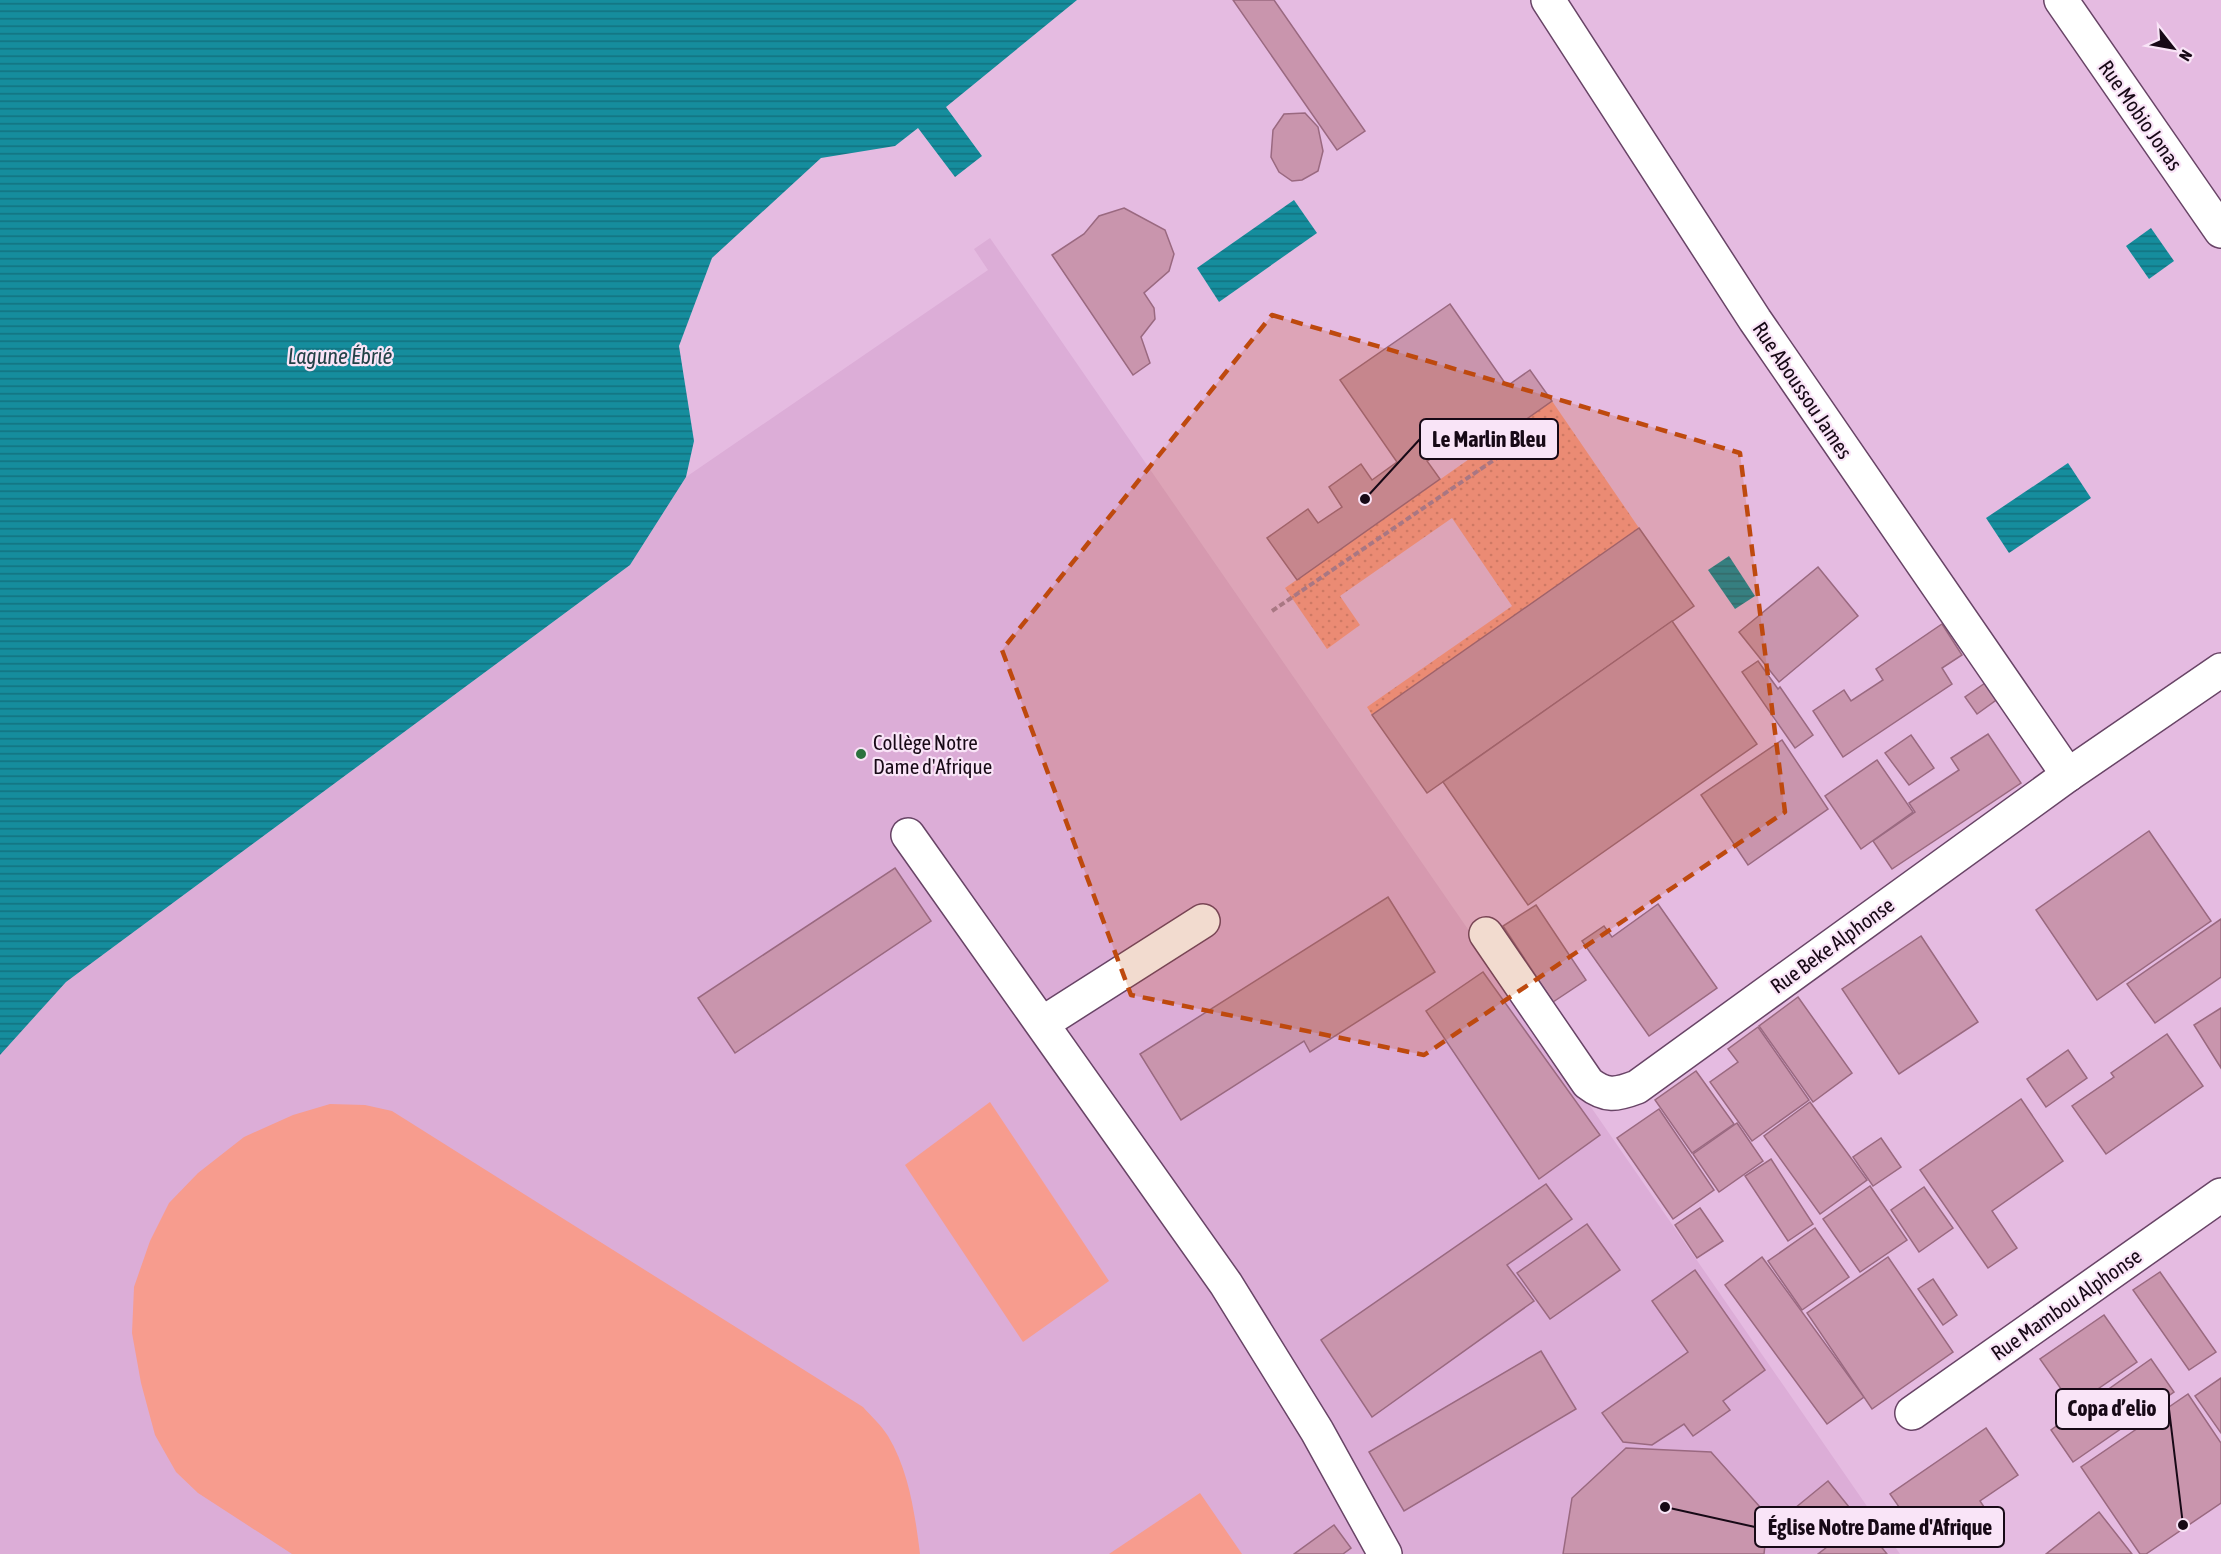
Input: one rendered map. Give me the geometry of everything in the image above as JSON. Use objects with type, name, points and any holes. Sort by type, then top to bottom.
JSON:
[{"type":"street","name":"Rue Aboussou James","points":[[1548,0],[1755,320],[2068,775]]},
{"type":"street","name":"Rue Mobio Jonas","points":[[2061,0],[2221,231]]},
{"type":"street","name":"Rue Beke Alphonse","points":[[1486,934],[1588,1083],[1605,1094],[1617,1095],[1637,1087],[2068,775],[2221,670]]},
{"type":"street","points":[[908,834],[1226,1284],[1317,1431],[1385,1554]]},
{"type":"street","points":[[1043,1023],[1203,921]]},
{"type":"street","name":"Rue Mambou Alphonse","points":[[1912,1413],[2221,1195]]},
{"type":"path","points":[[1272,611],[1545,426]]},
{"type":"highlighted area","points":[[1272,315],[1740,453],[1785,812],[1424,1055],[1131,995],[1002,650]]},
{"type":"shaded area","name":"Collège Notre Dame d'Afrique","points":[[990,238],[1900,1554],[0,1554],[0,1055],[66,982],[630,565],[686,477],[988,270],[974,249]]},
{"type":"shaded area","points":[[1552,401],[1639,528],[1372,715],[1367,707],[1512,606],[1452,518],[1340,596],[1360,625],[1327,649],[1285,588]]},
{"type":"shaded area","points":[[990,1102],[1109,1281],[1023,1342],[905,1165]]},
{"type":"shaded area","points":[[330,1104],[365,1105],[392,1111],[863,1407],[888,1436],[901,1464],[913,1508],[920,1554],[292,1554],[198,1493],[176,1472],[155,1435],[141,1383],[132,1333],[134,1287],[150,1241],[169,1203],[198,1173],[244,1137],[293,1115]]},
{"type":"shaded area","points":[[1200,1493],[1242,1554],[1109,1554]]},
{"type":"water","name":"Lagune Ébrié","points":[[0,0],[1077,0],[946,107],[982,156],[955,177],[918,128],[895,146],[821,158],[712,258],[679,346],[694,441],[686,477],[630,565],[66,982],[0,1055]]},
{"type":"water","points":[[1294,200],[1317,233],[1219,302],[1197,268]]},
{"type":"water","points":[[2151,228],[2174,261],[2149,279],[2126,246]]},
{"type":"water","points":[[2068,463],[2091,498],[2009,553],[1986,518]]},
{"type":"water","points":[[1729,556],[1755,596],[1735,609],[1708,570]]},
{"type":"building","points":[[1233,0],[1274,0],[1365,131],[1337,150]]},
{"type":"building","points":[[1305,113],[1318,127],[1323,151],[1318,171],[1302,180],[1292,181],[1279,172],[1271,157],[1273,130],[1284,114]]},
{"type":"building","points":[[1124,208],[1165,230],[1174,254],[1169,271],[1144,293],[1154,308],[1155,319],[1141,337],[1150,363],[1133,375],[1052,255],[1084,234],[1099,216]]},
{"type":"building","points":[[1450,304],[1507,386],[1530,370],[1552,401],[1493,443],[1487,435],[1458,456],[1450,446],[1427,461],[1440,479],[1297,580],[1267,538],[1308,509],[1318,523],[1342,507],[1329,487],[1361,464],[1372,480],[1397,462],[1340,380]]},
{"type":"building","points":[[1639,528],[1694,606],[1427,793],[1372,715]]},
{"type":"building","points":[[1818,567],[1858,616],[1779,682],[1739,632]]},
{"type":"building","points":[[1672,621],[1757,744],[1528,905],[1443,782]]},
{"type":"building","points":[[1942,624],[1962,655],[1942,668],[1952,684],[1843,757],[1813,711],[1844,690],[1851,701],[1883,680],[1876,669]]},
{"type":"building","points":[[1758,661],[1778,689],[1780,687],[1813,735],[1795,748],[1742,672]]},
{"type":"building","points":[[1988,681],[1999,698],[1977,714],[1965,697]]},
{"type":"building","points":[[1988,734],[2021,783],[1892,869],[1873,841],[1915,812],[1909,803],[1959,770],[1951,758]]},
{"type":"building","points":[[1911,735],[1934,768],[1909,785],[1885,753]]},
{"type":"building","points":[[1782,740],[1828,809],[1748,865],[1701,795]]},
{"type":"building","points":[[1877,760],[1913,812],[1861,849],[1825,796]]},
{"type":"building","points":[[2149,831],[2211,921],[2097,1000],[2036,910]]},
{"type":"building","points":[[895,868],[931,921],[735,1053],[698,998]]},
{"type":"building","points":[[1388,897],[1435,972],[1310,1052],[1304,1041],[1181,1120],[1140,1054]]},
{"type":"building","points":[[1658,904],[1717,988],[1649,1036],[1582,941],[1604,926],[1612,937]]},
{"type":"building","points":[[1536,905],[1586,980],[1553,1002],[1503,926]]},
{"type":"building","points":[[2221,919],[2221,977],[2155,1023],[2127,984]]},
{"type":"building","points":[[1921,936],[1978,1022],[1899,1074],[1842,989]]},
{"type":"building","points":[[1483,972],[1600,1135],[1539,1179],[1426,1011]]},
{"type":"building","points":[[1798,997],[1852,1073],[1813,1102],[1759,1026]]},
{"type":"building","points":[[2221,1008],[2221,1068],[2194,1025]]},
{"type":"building","points":[[1758,1027],[1809,1100],[1752,1141],[1710,1082],[1738,1062],[1728,1049]]},
{"type":"building","points":[[2167,1034],[2203,1086],[2106,1154],[2072,1106],[2114,1077],[2111,1073]]},
{"type":"building","points":[[2068,1050],[2087,1078],[2046,1107],[2027,1079]]},
{"type":"building","points":[[1696,1071],[1734,1124],[1692,1153],[1655,1100]]},
{"type":"building","points":[[2021,1099],[2063,1161],[1992,1211],[2017,1248],[1988,1268],[1920,1170]]},
{"type":"building","points":[[1810,1102],[1867,1180],[1820,1214],[1764,1136]]},
{"type":"building","points":[[1659,1109],[1714,1190],[1673,1219],[1617,1138]]},
{"type":"building","points":[[1737,1123],[1763,1161],[1719,1192],[1693,1154]]},
{"type":"building","points":[[1881,1138],[1901,1167],[1873,1186],[1853,1157]]},
{"type":"building","points":[[1771,1159],[1813,1224],[1788,1241],[1745,1176]]},
{"type":"building","points":[[1546,1184],[1572,1219],[1507,1265],[1534,1301],[1372,1417],[1321,1340]]},
{"type":"building","points":[[1870,1186],[1907,1240],[1860,1272],[1823,1219]]},
{"type":"building","points":[[1924,1187],[1953,1228],[1919,1252],[1891,1210]]},
{"type":"building","points":[[1700,1208],[1723,1241],[1697,1258],[1675,1225]]},
{"type":"building","points":[[1587,1224],[1620,1270],[1550,1319],[1517,1273]]},
{"type":"building","points":[[1815,1228],[1849,1277],[1802,1310],[1768,1261]]},
{"type":"building","points":[[1762,1257],[1864,1397],[1827,1424],[1725,1285]]},
{"type":"building","points":[[1888,1257],[1953,1352],[1872,1409],[1807,1313]]},
{"type":"building","points":[[1695,1270],[1765,1370],[1723,1401],[1730,1410],[1693,1436],[1684,1424],[1652,1445],[1623,1442],[1602,1413],[1688,1352],[1652,1301]]},
{"type":"building","points":[[2160,1272],[2216,1352],[2189,1370],[2133,1290]]},
{"type":"building","points":[[1933,1279],[1957,1315],[1943,1325],[1918,1289]]},
{"type":"building","points":[[2104,1315],[2137,1362],[2073,1406],[2040,1359]]},
{"type":"building","points":[[1541,1351],[1576,1409],[1404,1511],[1369,1452]]},
{"type":"building","points":[[2151,1359],[2174,1392],[2073,1462],[2051,1430]]},
{"type":"building","points":[[2221,1378],[2221,1433],[2195,1396]]},
{"type":"building","points":[[2188,1394],[2221,1443],[2221,1503],[2146,1554],[2140,1554],[2081,1467]]},
{"type":"building","points":[[1986,1428],[2018,1475],[1980,1501],[1992,1519],[1973,1532],[1961,1514],[1922,1540],[1890,1494]]},
{"type":"building","points":[[1626,1448],[1711,1452],[1768,1516],[1764,1554],[1563,1554],[1572,1498]]},
{"type":"building","points":[[1828,1481],[1887,1554],[1818,1554],[1827,1547],[1795,1508]]},
{"type":"building","points":[[2099,1512],[2132,1554],[2046,1554]]},
{"type":"building","points":[[1334,1525],[1351,1548],[1343,1554],[1294,1554]]},
{"type":"place","name":"Le Marlin Bleu","points":[[1365,499]]},
{"type":"place","name":"Collège Notre Dame d'Afrique","points":[[861,754]]},
{"type":"place","name":"Église Notre Dame d'Afrique","points":[[1665,1507]]},
{"type":"place","name":"Copa d’elio","points":[[2183,1525]]}]
